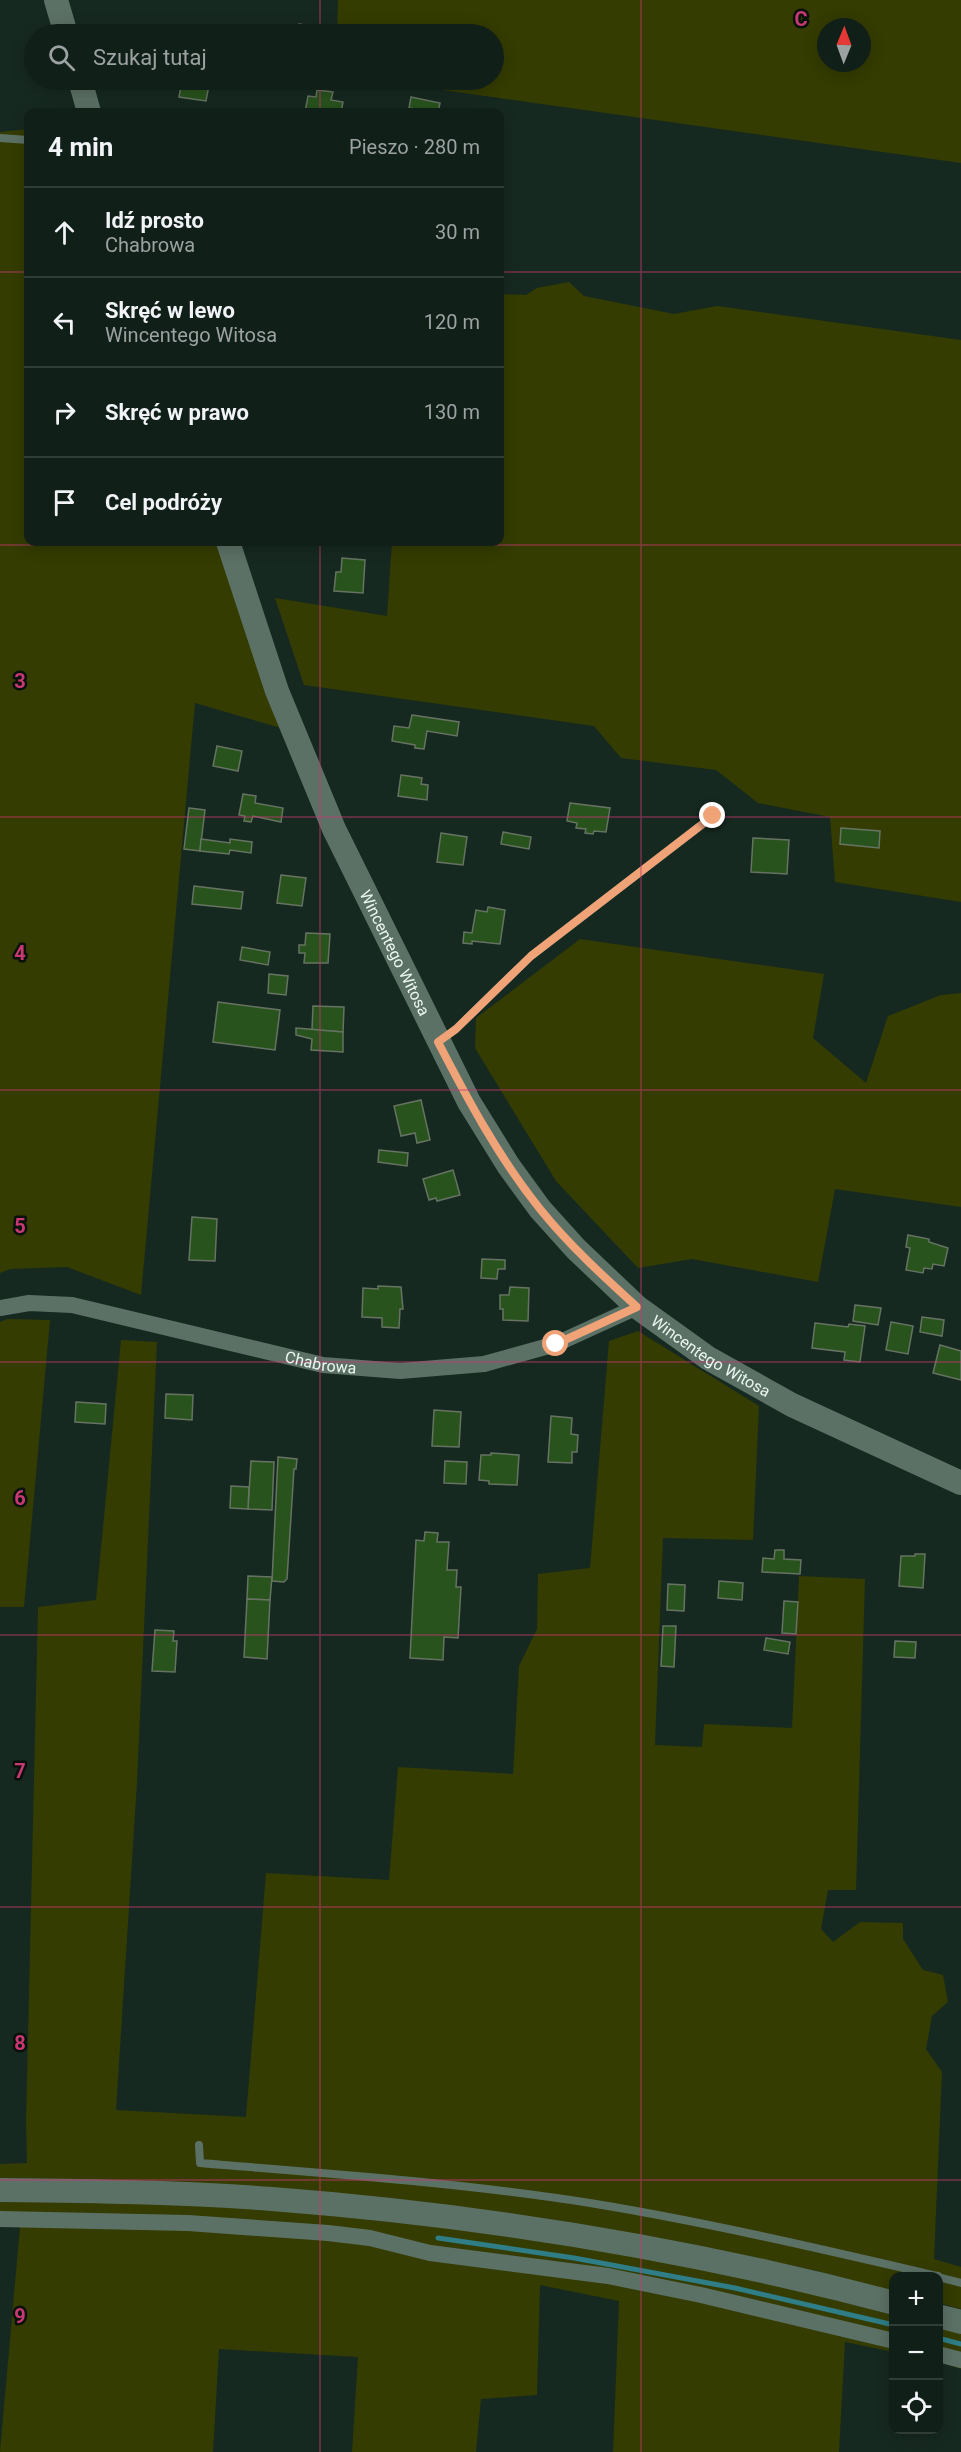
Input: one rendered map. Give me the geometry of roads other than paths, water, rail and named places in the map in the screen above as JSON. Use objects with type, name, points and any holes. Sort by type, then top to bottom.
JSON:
[{"type":"main road","points":[[56,0],[63,24]]},
{"type":"main road","points":[[83,90],[88,108]]},
{"type":"main road","name":"Wincentego Witosa","points":[[229,546],[277,691],[330,819],[469,1102],[502,1156],[540,1209],[576,1249],[637,1307],[708,1358],[792,1405],[961,1484]]},
{"type":"main road","points":[[0,2190],[159,2193],[271,2199],[480,2220],[717,2262],[889,2302]]},
{"type":"main road","points":[[943,2317],[961,2322]]},
{"type":"street","name":"Chabrowa","points":[[0,1308],[29,1303],[72,1305],[313,1363],[358,1370],[400,1371],[484,1364],[556,1344],[637,1307]]},
{"type":"street","points":[[0,2219],[188,2223],[370,2238],[430,2253],[608,2276],[701,2295],[889,2341]]},
{"type":"street","points":[[943,2355],[961,2360]]},
{"type":"lane","points":[[0,138],[24,140]]},
{"type":"lane","points":[[438,1042],[456,1029],[531,956],[713,816]]},
{"type":"lane","points":[[199,2145],[200,2163],[465,2186],[597,2204],[754,2233],[917,2272]]},
{"type":"lane","points":[[943,2278],[961,2283]]},
{"type":"waterway","points":[[438,2238],[574,2258],[735,2288],[889,2324]]},
{"type":"waterway","points":[[943,2339],[961,2344]]}]
